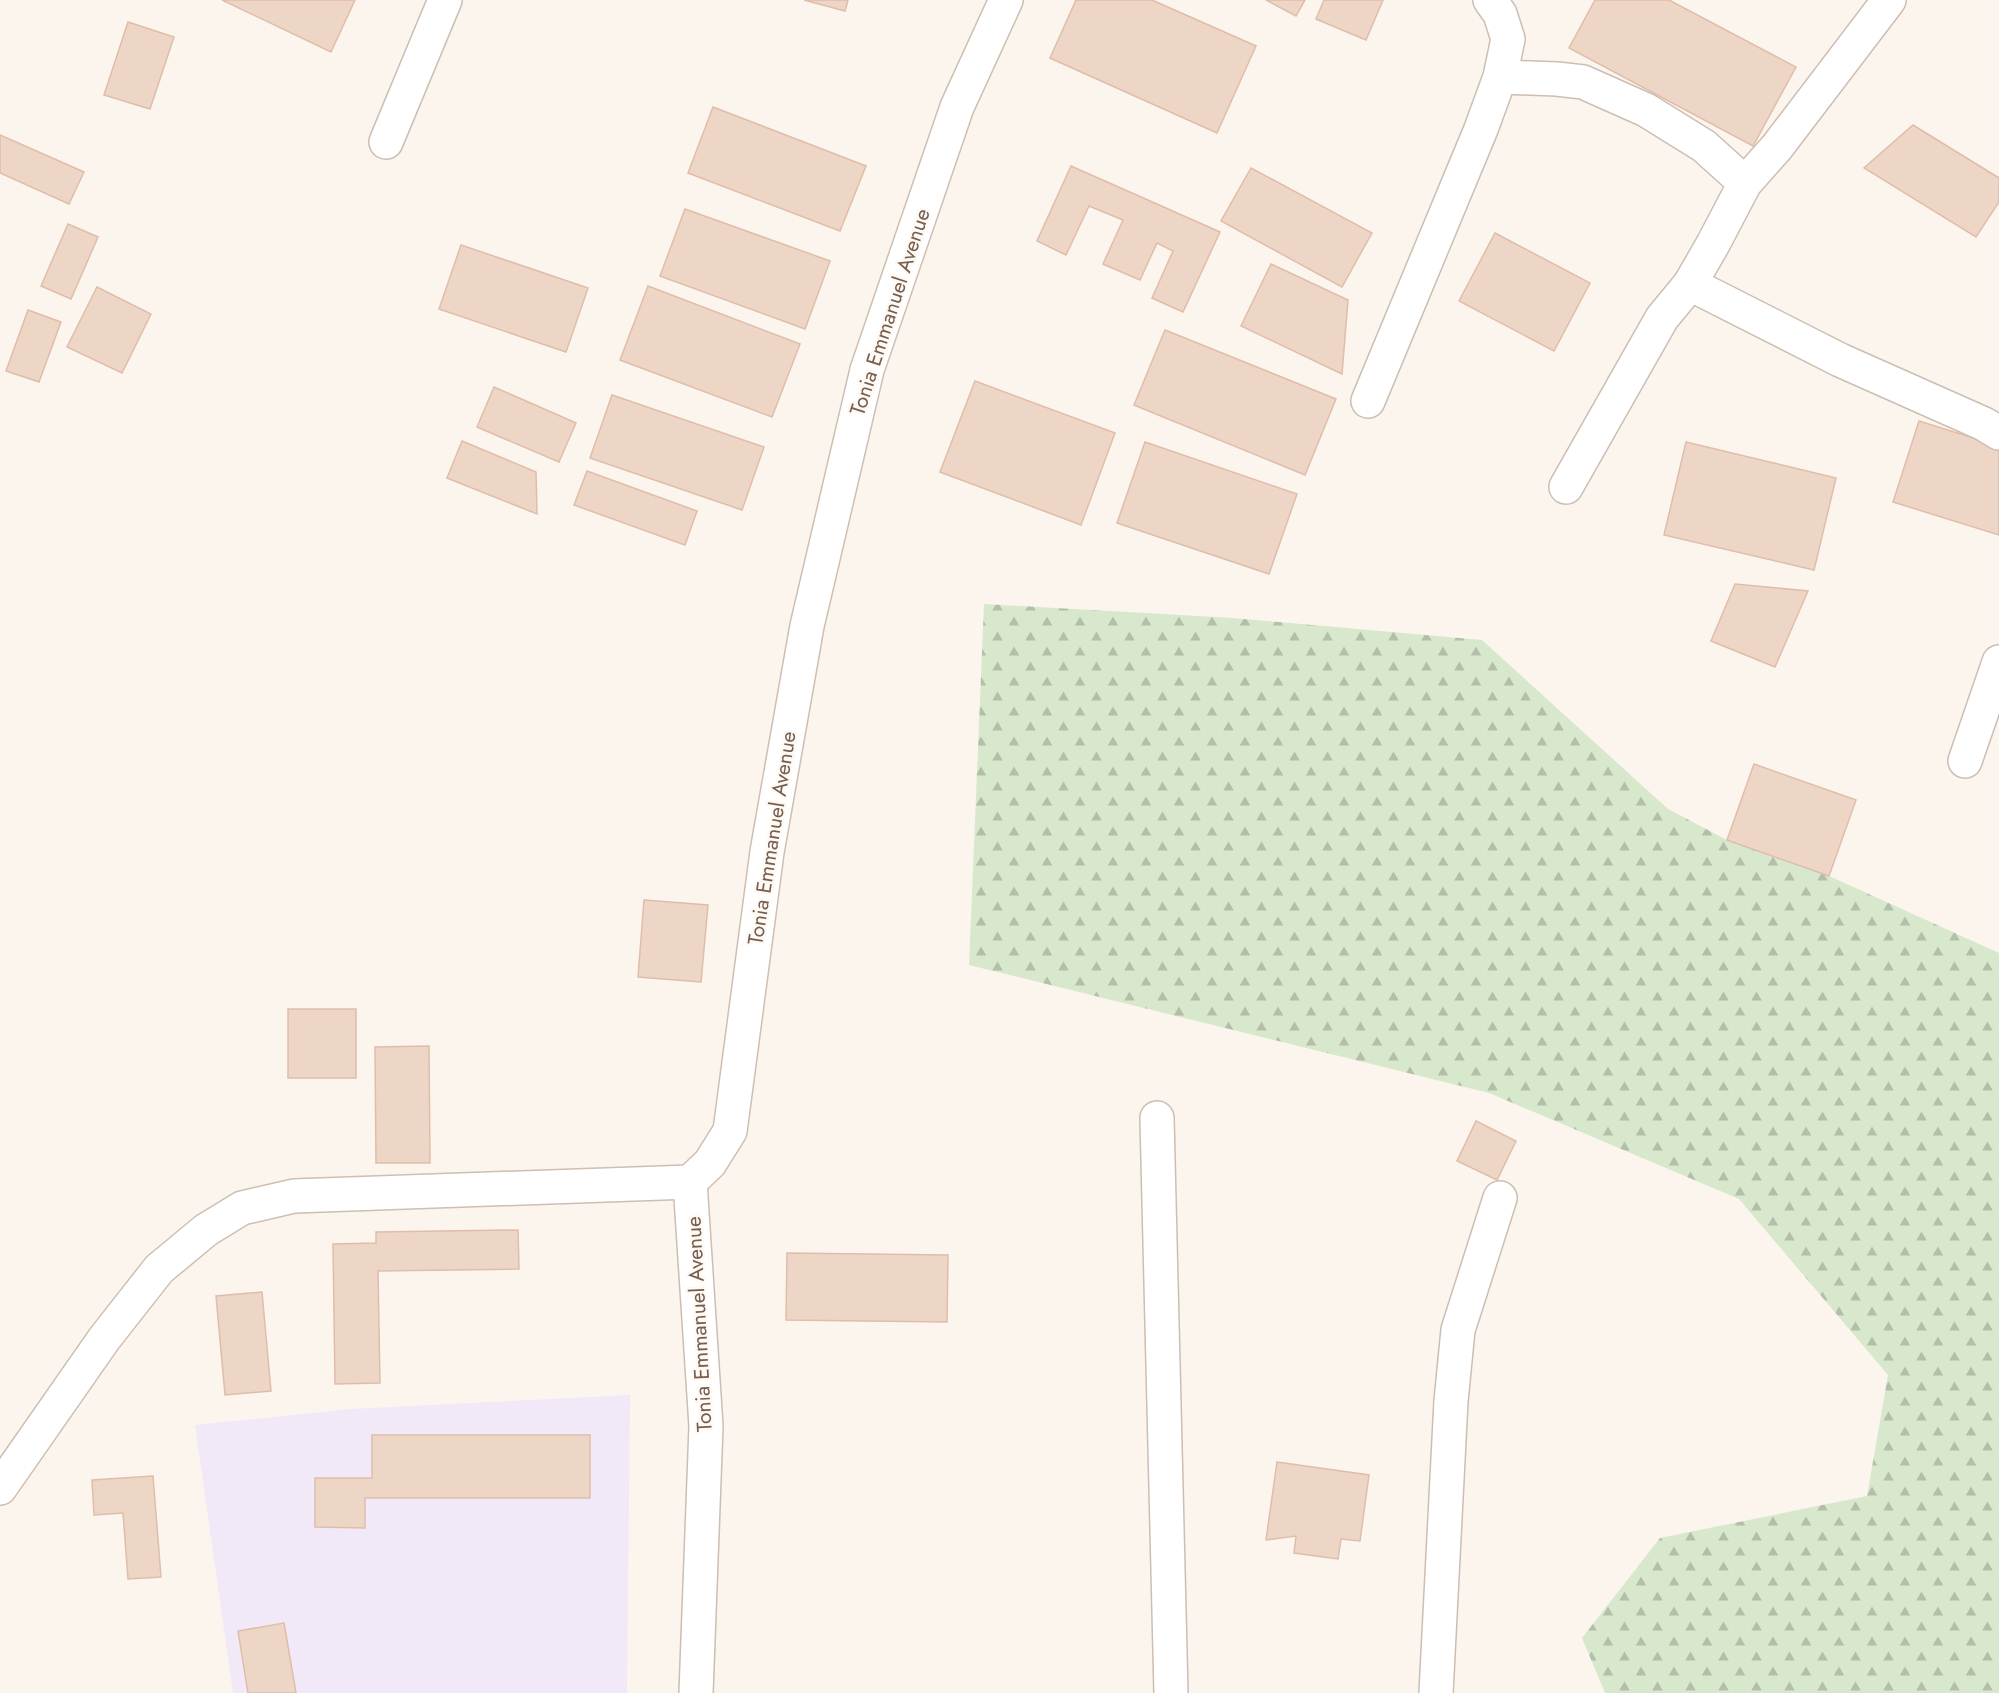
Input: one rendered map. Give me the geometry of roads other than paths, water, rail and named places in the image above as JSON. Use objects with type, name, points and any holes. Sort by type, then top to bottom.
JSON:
[{"type":"street","points":[[387,142],[445,0]]},
{"type":"street","name":"Tonia Emmanuel Avenue","points":[[696,1693],[706,1426],[690,1182],[710,1163],[730,1131],[767,852],[807,626],[867,370],[957,107],[1006,0]]},
{"type":"street","points":[[1368,401],[1481,129],[1500,77],[1508,39],[1500,14],[1490,0]]},
{"type":"street","points":[[1566,487],[1662,318],[1690,284],[1745,183],[1777,147],[1889,0]]},
{"type":"street","points":[[1500,77],[1583,82],[1646,110],[1704,146],[1745,183]]},
{"type":"street","points":[[1690,284],[1840,360],[1984,424],[1999,433]]},
{"type":"street","points":[[1965,761],[1999,662]]},
{"type":"street","points":[[1157,1118],[1171,1693]]},
{"type":"street","points":[[0,1488],[104,1339],[159,1269],[206,1230],[242,1208],[294,1196],[690,1182]]},
{"type":"street","points":[[1436,1693],[1451,1401],[1458,1330],[1500,1198]]}]
